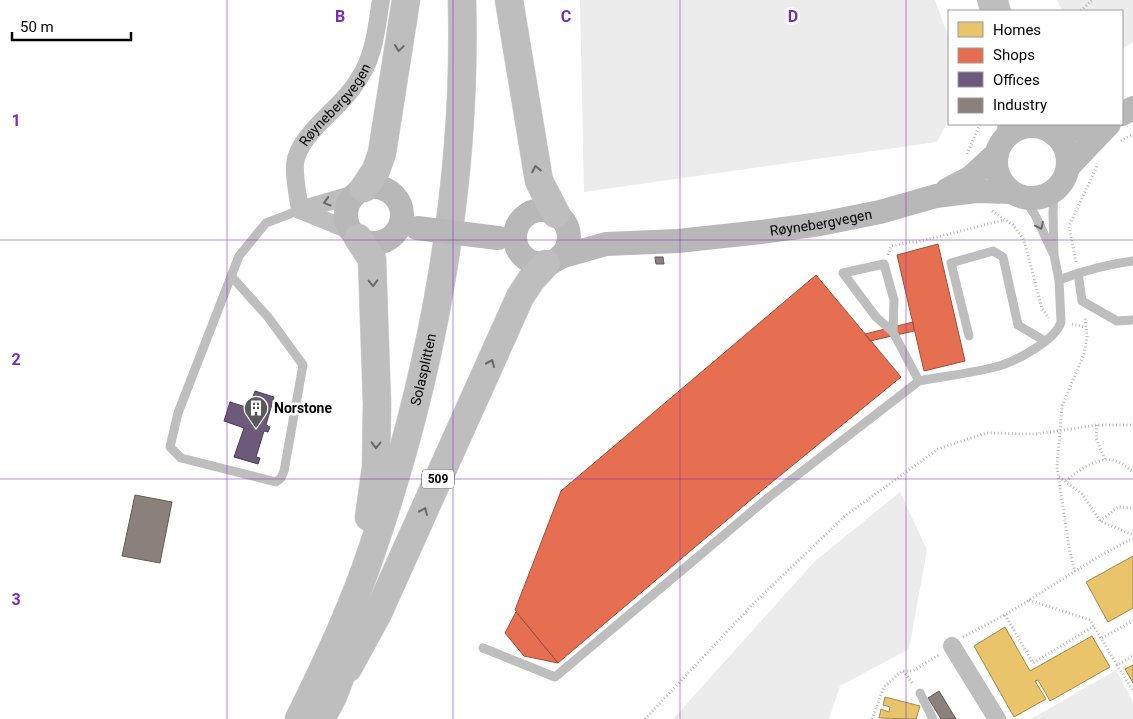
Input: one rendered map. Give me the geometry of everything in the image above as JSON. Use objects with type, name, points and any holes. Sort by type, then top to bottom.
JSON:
[{"type":"highway","points":[[360,191],[376,170],[382,153],[406,0]]},
{"type":"highway","name":"Solasplitten","points":[[324,699],[336,640],[371,554],[401,458],[427,358],[447,240],[456,160],[461,85],[462,0]]},
{"type":"highway","name":"Solasplitten","points":[[299,719],[324,699],[388,560],[429,419],[457,285],[475,134],[479,78],[480,0]]},
{"type":"highway","points":[[509,0],[538,181],[561,219]]},
{"type":"highway","name":"509","points":[[324,699],[360,553],[370,508],[376,467],[377,404],[372,260],[355,235]]},
{"type":"highway","name":"509","points":[[324,699],[378,613],[520,297],[531,280],[553,261]]},
{"type":"street","name":"Røynebergvegen","points":[[300,210],[295,165],[297,155],[307,138],[347,95],[364,71],[374,43],[381,0]]},
{"type":"street","name":"Røynebergvegen","points":[[936,196],[970,178],[1002,139],[1012,132],[1032,126],[1045,128],[1084,125]]},
{"type":"street","points":[[1045,128],[1065,148],[1068,166],[1061,184],[1054,191]]},
{"type":"street","points":[[1068,166],[1114,133]]},
{"type":"street","points":[[1002,139],[995,164],[997,175],[1002,184],[1017,195]]},
{"type":"street","points":[[300,210],[374,187],[384,189],[393,194],[399,203],[409,209],[411,224]]},
{"type":"street","points":[[355,235],[347,223],[346,213],[348,203],[360,191]]},
{"type":"street","name":"Røynebergvegen","points":[[553,261],[606,244],[678,241],[820,224],[880,212],[936,196],[976,191],[1017,195],[1034,199],[1054,191]]},
{"type":"street","points":[[300,210],[368,242],[378,242],[388,238],[411,224],[507,234],[519,253],[528,261],[534,263],[553,261],[566,250],[569,242],[561,219]]},
{"type":"street","name":"Røynebergvegen","points":[[507,234],[521,219],[531,212],[544,210],[561,219],[605,235],[675,234],[703,238]]},
{"type":"street","points":[[952,646],[997,719]]},
{"type":"lane","points":[[483,648],[555,677],[769,497],[919,381],[1001,366],[1045,341],[1060,328],[1061,322],[1059,280],[1054,255],[1054,191]]},
{"type":"lane","points":[[1017,195],[1035,215],[1054,255]]},
{"type":"lane","points":[[232,277],[268,318],[303,365],[284,472],[276,482],[180,458],[170,447],[178,413],[240,256],[266,223],[300,210]]},
{"type":"lane","points":[[969,336],[951,264],[993,251],[1003,257],[1018,325],[1045,341]]},
{"type":"lane","points":[[1059,280],[1078,273],[1120,263],[1133,262]]},
{"type":"lane","points":[[893,332],[894,300],[884,264],[843,273],[876,317],[893,332],[919,381]]},
{"type":"lane","points":[[1078,273],[1082,301],[1117,321],[1133,320]]},
{"type":"lane","points":[[920,693],[933,719]]},
{"type":"path","points":[[1083,10],[1092,0]]},
{"type":"path","points":[[967,161],[968,152],[980,125]]},
{"type":"path","points":[[1114,133],[1133,134]]},
{"type":"path","points":[[1078,273],[1069,226],[1101,158]]},
{"type":"path","points":[[986,206],[1013,225],[1024,240],[1042,309]]},
{"type":"path","points":[[884,264],[891,246],[917,242],[1005,220]]},
{"type":"path","points":[[1075,572],[1069,548],[1057,467],[1062,406],[1084,354],[1087,338],[1082,301]]},
{"type":"path","points":[[1097,425],[1096,438],[1105,460]]},
{"type":"path","points":[[645,719],[754,603],[845,516],[938,449],[986,433],[1037,434],[1097,425],[1133,426]]},
{"type":"path","points":[[1065,481],[1081,468],[1105,460],[1114,460],[1133,472]]},
{"type":"path","points":[[1059,476],[1082,494],[1100,521],[1133,537]]},
{"type":"path","points":[[1100,521],[1118,508],[1133,508]]},
{"type":"path","points":[[872,719],[884,687],[902,671],[913,671],[952,646],[961,637],[1006,615],[1133,537]]},
{"type":"path","points":[[1028,600],[1090,620],[1133,690]]},
{"type":"path","points":[[1006,615],[1033,663],[1094,626]]},
{"type":"path","points":[[1102,638],[1133,621]]},
{"type":"path","points":[[1117,665],[1133,656]]},
{"type":"path","points":[[902,671],[920,693]]},
{"type":"shaded area","points":[[580,0],[935,0],[948,35],[948,121],[937,142],[584,192]]},
{"type":"shaded area","points":[[1057,0],[1133,0],[1133,42],[1123,48],[1123,10],[1062,10]]},
{"type":"shaded area","points":[[900,492],[927,550],[909,649],[840,686],[829,719],[673,719],[815,561]]},
{"type":"shaded area","points":[[1116,670],[1133,702],[1133,719],[1031,719]]},
{"type":"building: Homes","points":[[1133,556],[1133,608],[1108,622],[1086,582]]},
{"type":"building: Homes","points":[[1005,627],[1030,671],[1092,636],[1110,667],[1050,701],[1038,680],[1035,681],[1046,699],[1014,717],[974,646]]},
{"type":"building: Homes","points":[[1133,665],[1133,683],[1125,669]]},
{"type":"building: Homes","points":[[885,697],[920,706],[916,719],[879,718],[881,709],[889,712],[890,707],[883,705]]},
{"type":"building: Shops","points":[[938,244],[965,361],[924,371],[897,255]]},
{"type":"building: Shops","points":[[816,275],[901,377],[766,487],[558,663],[515,610],[561,491]]},
{"type":"building: Shops","points":[[913,322],[914,331],[870,341],[865,334]]},
{"type":"building: Shops","points":[[516,612],[558,663],[524,656],[505,633]]},
{"type":"building: Offices","name":"Norstone","points":[[255,391],[274,397],[266,425],[270,427],[268,432],[264,431],[256,457],[260,458],[258,464],[234,457],[244,428],[224,421],[230,402],[249,408]]},
{"type":"building: Industry","points":[[655,257],[663,257],[664,264],[656,264]]},
{"type":"building: Industry","points":[[135,495],[172,502],[160,563],[122,556]]},
{"type":"building: Industry","points":[[939,691],[956,719],[941,719],[928,698]]},
{"type":"place","name":"Norstone","points":[[256,429]]}]
